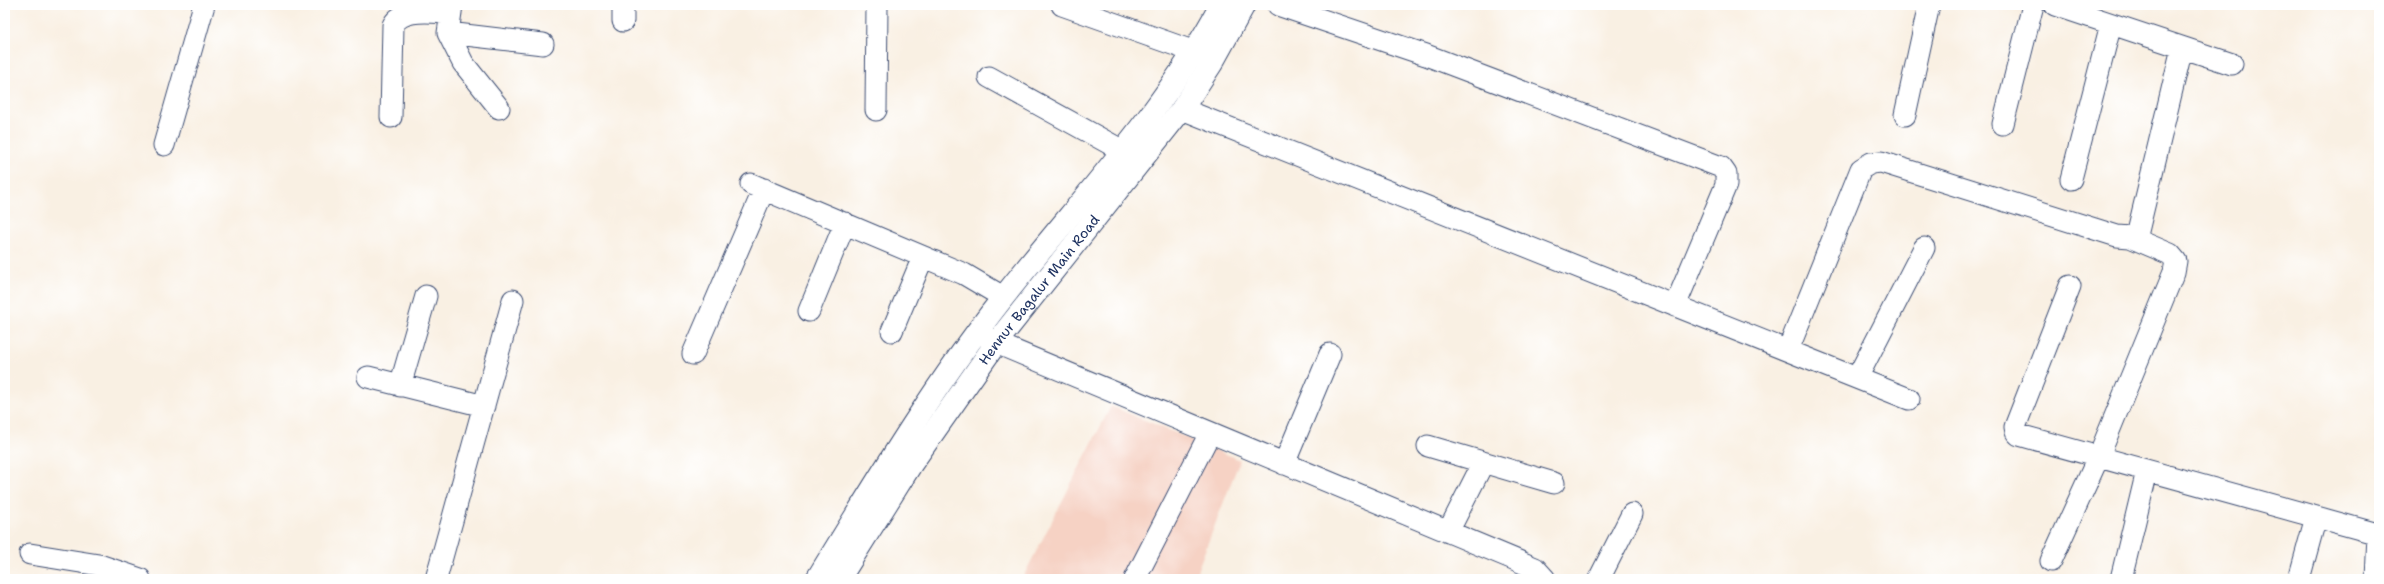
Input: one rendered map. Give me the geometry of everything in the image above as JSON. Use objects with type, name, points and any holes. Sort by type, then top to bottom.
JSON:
[{"type":"main road","name":"Hennur Bagalur Main Road","points":[[817,579],[900,444],[978,331],[1003,297],[1123,151],[1164,98],[1194,52],[1221,5]]},
{"type":"main road","name":"Hennur Bagalur Main Road","points":[[839,579],[912,463],[996,343],[1182,109],[1212,63],[1244,5]]},
{"type":"street","points":[[164,145],[204,5]]},
{"type":"street","points":[[876,110],[877,5]]},
{"type":"street","points":[[1062,5],[1194,52],[1212,63]]},
{"type":"street","points":[[1278,5],[1426,55],[1721,167],[1726,174],[1726,186],[1675,306]]},
{"type":"street","points":[[1905,115],[1929,5]]},
{"type":"street","points":[[2003,124],[2033,5]]},
{"type":"street","points":[[2055,5],[2232,64]]},
{"type":"street","points":[[391,117],[393,25],[397,18],[404,14],[450,17],[543,44]]},
{"type":"street","points":[[450,17],[463,63],[499,108]]},
{"type":"street","points":[[2071,179],[2112,24]]},
{"type":"street","points":[[2130,237],[2138,232],[2182,48]]},
{"type":"street","points":[[989,77],[1123,151]]},
{"type":"street","points":[[1182,109],[1909,399]]},
{"type":"street","points":[[1788,350],[1861,169],[1871,163],[1881,162],[2117,236],[2130,237],[2170,254],[2176,261],[2174,272],[2098,458],[2051,562]]},
{"type":"street","points":[[693,354],[757,187],[964,274],[1003,297]]},
{"type":"street","points":[[809,311],[845,223]]},
{"type":"street","points":[[1857,378],[1924,248]]},
{"type":"street","points":[[892,331],[923,257]]},
{"type":"street","points":[[2070,286],[2015,426],[2016,432],[2019,435],[2098,458],[2379,533],[2376,579]]},
{"type":"street","points":[[400,386],[426,296]]},
{"type":"street","points":[[436,579],[513,300]]},
{"type":"street","points":[[978,331],[996,343],[1535,568],[1545,579]]},
{"type":"street","points":[[1284,464],[1330,354]]},
{"type":"street","points":[[368,377],[484,406]]},
{"type":"street","points":[[1135,579],[1210,433]]},
{"type":"street","points":[[1428,446],[1554,483]]},
{"type":"street","points":[[1448,532],[1483,463]]},
{"type":"street","points":[[2121,579],[2147,471]]},
{"type":"street","points":[[1599,579],[1632,514]]},
{"type":"street","points":[[2299,579],[2316,517]]},
{"type":"street","points":[[30,554],[99,564],[140,579]]},
{"type":"shaded area","points":[[1111,406],[1240,460],[1194,579],[1022,579]]}]
